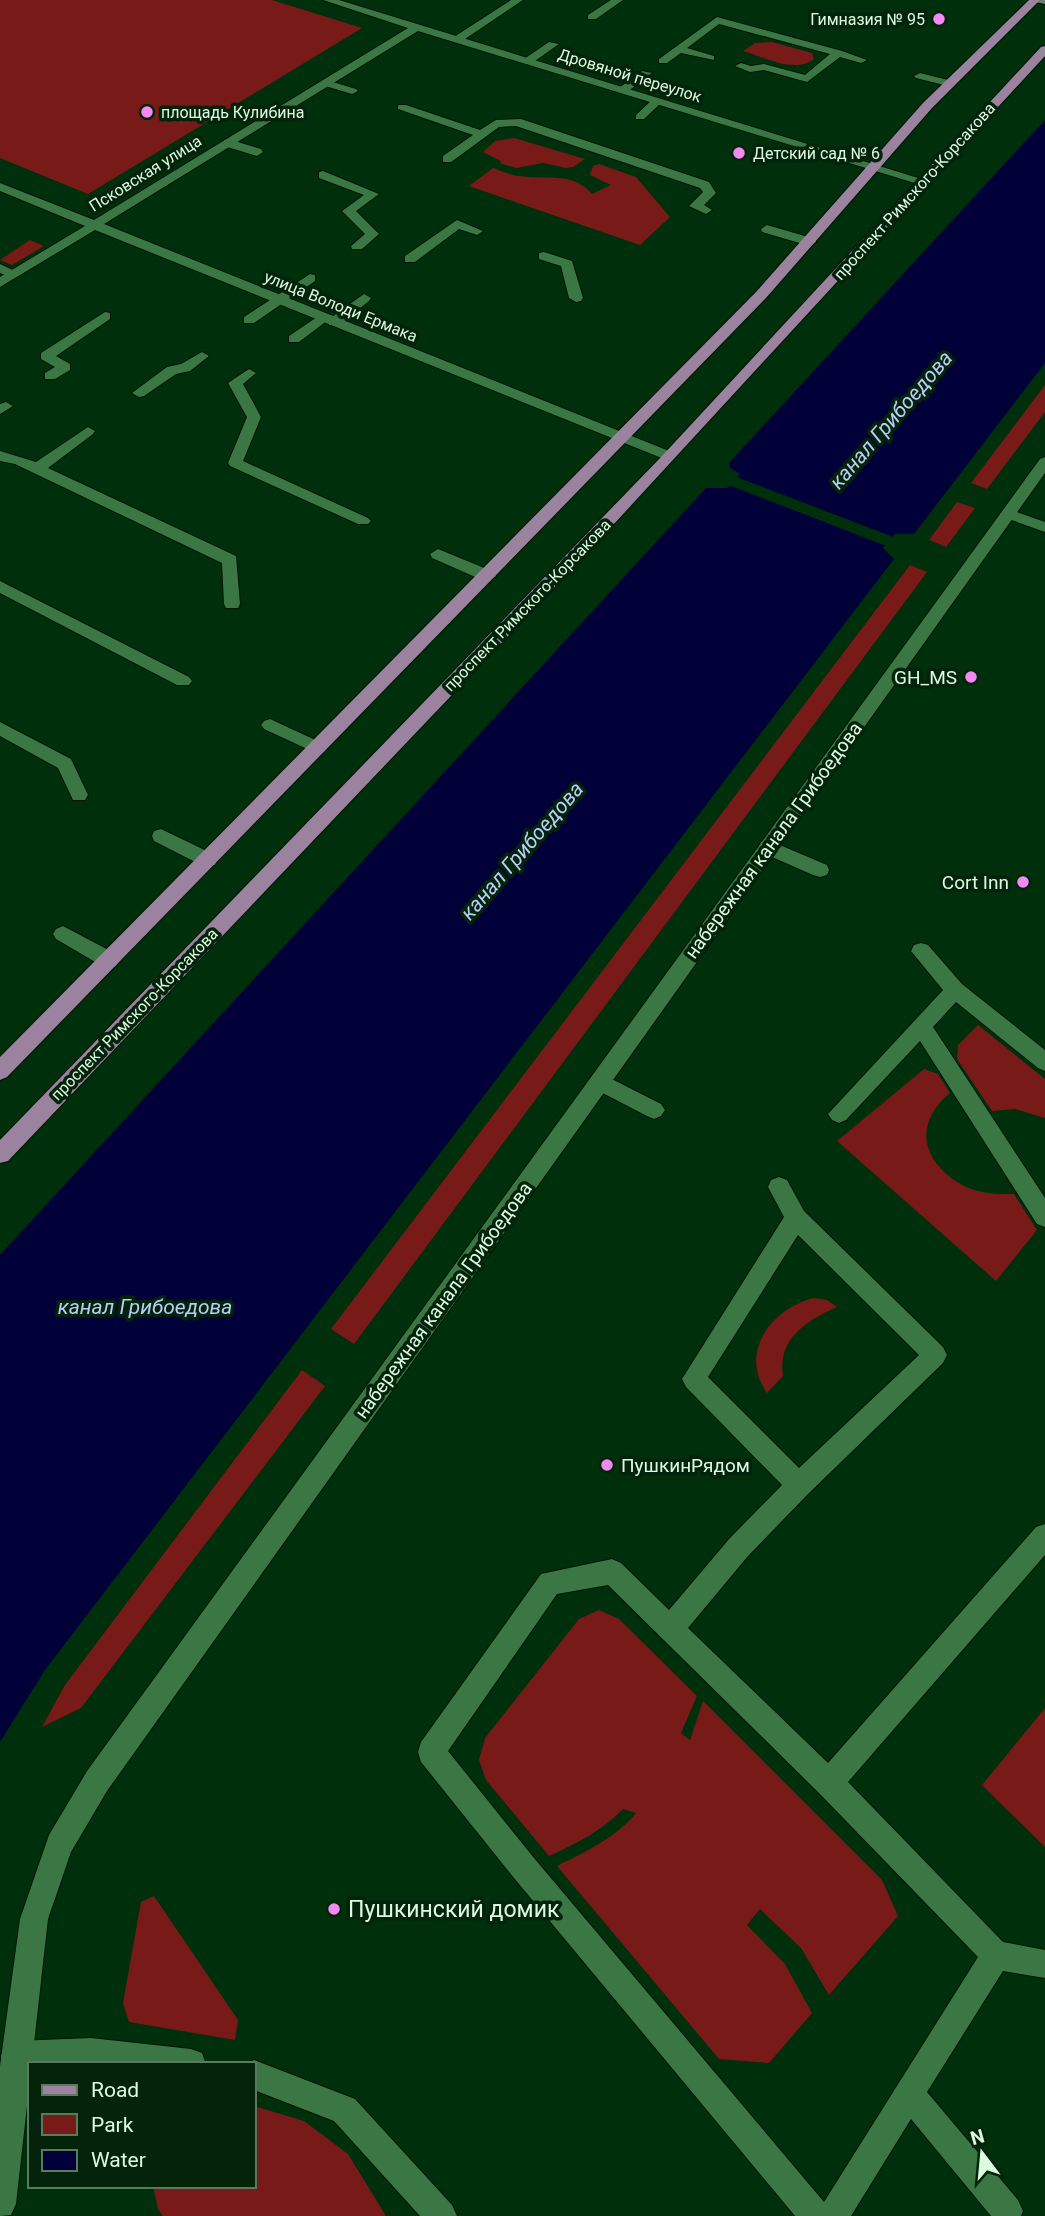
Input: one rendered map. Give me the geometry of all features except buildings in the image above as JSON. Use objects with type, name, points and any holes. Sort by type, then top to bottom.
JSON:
[{"type":"main road","points":[[0,1070],[622,438],[810,242],[871,166],[948,83],[1037,0],[1045,1]]},
{"type":"main road","name":"проспект Римского-Корсакова","points":[[0,1154],[669,456],[1045,49]]},
{"type":"street","name":"Дровяной переулок","points":[[328,0],[922,180]]},
{"type":"street","points":[[458,40],[518,0]]},
{"type":"street","points":[[592,17],[618,0]]},
{"type":"street","points":[[663,61],[717,20],[861,60]]},
{"type":"street","name":"Псковская улица","points":[[0,283],[417,27]]},
{"type":"street","points":[[528,61],[553,44]]},
{"type":"street","points":[[679,49],[710,58]]},
{"type":"street","points":[[741,66],[750,69],[765,67],[807,79],[838,54]]},
{"type":"street","points":[[623,90],[646,73]]},
{"type":"street","points":[[920,76],[948,83]]},
{"type":"street","points":[[326,83],[352,91]]},
{"type":"street","points":[[640,117],[658,100]]},
{"type":"street","points":[[402,107],[482,134]]},
{"type":"street","points":[[447,159],[496,124],[517,122],[705,185],[710,193],[695,206],[706,209]]},
{"type":"street","points":[[599,150],[611,141]]},
{"type":"street","points":[[228,143],[257,152]]},
{"type":"street","points":[[323,175],[373,194],[348,211],[373,234],[357,246]]},
{"type":"street","name":"улица Володи Ермака","points":[[0,187],[669,456]]},
{"type":"street","points":[[410,259],[457,224],[477,231]]},
{"type":"street","points":[[767,229],[810,242]]},
{"type":"street","points":[[544,256],[567,264],[576,298]]},
{"type":"street","points":[[0,268],[14,274]]},
{"type":"street","points":[[249,320],[310,278]]},
{"type":"street","points":[[294,339],[363,298]]},
{"type":"street","points":[[50,376],[65,367],[46,356],[105,316]]},
{"type":"street","points":[[139,393],[172,370],[185,368],[202,356]]},
{"type":"street","points":[[248,373],[235,383],[254,417],[235,463],[267,484],[363,521]]},
{"type":"street","points":[[38,468],[88,431]]},
{"type":"street","points":[[0,456],[38,468],[230,560],[232,604]]},
{"type":"street","name":"набережная канала Грибоедова","points":[[0,2204],[34,1919],[59,1845],[97,1780],[1044,465]]},
{"type":"street","points":[[1008,514],[1045,527]]},
{"type":"street","points":[[196,544],[210,532]]},
{"type":"street","points":[[438,554],[488,576]]},
{"type":"street","points":[[0,586],[183,681]]},
{"type":"street","points":[[270,725],[318,748]]},
{"type":"street","points":[[0,729],[65,764],[79,796]]},
{"type":"street","points":[[160,836],[208,860]]},
{"type":"street","points":[[768,846],[820,870]]},
{"type":"street","points":[[63,934],[109,960]]},
{"type":"street","points":[[921,951],[955,990],[1045,1062]]},
{"type":"street","points":[[839,1114],[955,990]]},
{"type":"street","points":[[922,1026],[1045,1217]]},
{"type":"street","points":[[600,1082],[654,1110]]},
{"type":"street","points":[[671,1628],[739,1547],[799,1485],[935,1355],[796,1218],[779,1188]]},
{"type":"street","points":[[796,1218],[694,1379],[799,1485]]},
{"type":"street","points":[[829,1783],[1045,1536]]},
{"type":"street","points":[[815,2216],[541,1889],[431,1752],[550,1583],[612,1572],[829,1783],[996,1955],[1045,1964]]},
{"type":"street","points":[[833,2216],[996,1955]]},
{"type":"street","points":[[16,2056],[92,2053],[173,2062]]},
{"type":"street","points":[[256,2077],[344,2110],[441,2216]]},
{"type":"street","points":[[910,2095],[1007,2211]]},
{"type":"green space","name":"площадь Кулибина","points":[[0,0],[272,0],[362,28],[88,194],[0,158]]},
{"type":"green space","points":[[772,42],[812,53],[814,59],[798,65],[789,65],[743,51],[755,43]]},
{"type":"green space","points":[[514,138],[585,159],[566,168],[543,163],[516,168],[500,163],[501,161],[483,152],[495,141]]},
{"type":"green space","points":[[599,164],[636,177],[670,217],[640,245],[469,186],[493,168],[519,176],[567,179],[592,194],[611,185],[590,175],[593,166]]},
{"type":"green space","points":[[30,240],[44,246],[12,265],[0,260]]},
{"type":"green space","points":[[1045,385],[1045,412],[987,489],[971,483]]},
{"type":"green space","points":[[957,502],[975,508],[946,547],[929,540]]},
{"type":"green space","points":[[910,565],[927,572],[354,1344],[331,1329]]},
{"type":"green space","points":[[978,1025],[1045,1079],[1045,1118],[1015,1109],[992,1111],[957,1059],[958,1045]]},
{"type":"green space","points":[[924,1069],[938,1074],[950,1093],[930,1118],[927,1131],[927,1144],[940,1168],[966,1187],[996,1194],[1014,1194],[1037,1230],[996,1281],[837,1141]]},
{"type":"green space","points":[[814,1298],[827,1300],[837,1307],[815,1318],[796,1333],[785,1351],[783,1376],[767,1393],[759,1378],[756,1362],[764,1334],[785,1311]]},
{"type":"green space","points":[[302,1370],[325,1386],[81,1708],[42,1727],[65,1685]]},
{"type":"green space","points":[[599,1610],[619,1619],[697,1696],[681,1733],[690,1740],[703,1701],[882,1880],[898,1916],[829,1995],[801,1948],[760,1909],[747,1925],[785,1964],[812,2013],[769,2063],[719,2059],[557,1866],[610,1837],[636,1813],[623,1809],[598,1830],[549,1856],[486,1780],[479,1760],[485,1738],[579,1619]]},
{"type":"green space","points":[[1045,1708],[1045,1847],[982,1785]]},
{"type":"green space","points":[[154,1896],[238,2020],[235,2040],[129,2022],[123,2003],[141,1902]]},
{"type":"green space","points":[[256,2107],[304,2121],[348,2154],[386,2216],[163,2216],[158,2209],[153,2188],[256,2188]]},
{"type":"water","name":"канал Грибоедова","points":[[1045,120],[1045,363],[914,534],[895,534],[883,548],[894,559],[45,1670],[0,1742],[0,1255],[706,488],[727,488],[740,474],[730,468],[729,463]]},
{"type":"pier","points":[[734,476],[896,538],[889,547],[726,484]]},
{"type":"place","name":"Гимназия № 95","points":[[939,19]]},
{"type":"place","name":"площадь Кулибина","points":[[147,112]]},
{"type":"place","name":"Детский сад № 6","points":[[739,153]]},
{"type":"place","name":"GH_MS","points":[[971,677]]},
{"type":"place","name":"Cort Inn","points":[[1023,882]]},
{"type":"place","name":"ПушкинРядом","points":[[607,1465]]},
{"type":"place","name":"Пушкинский домик","points":[[334,1909]]}]
